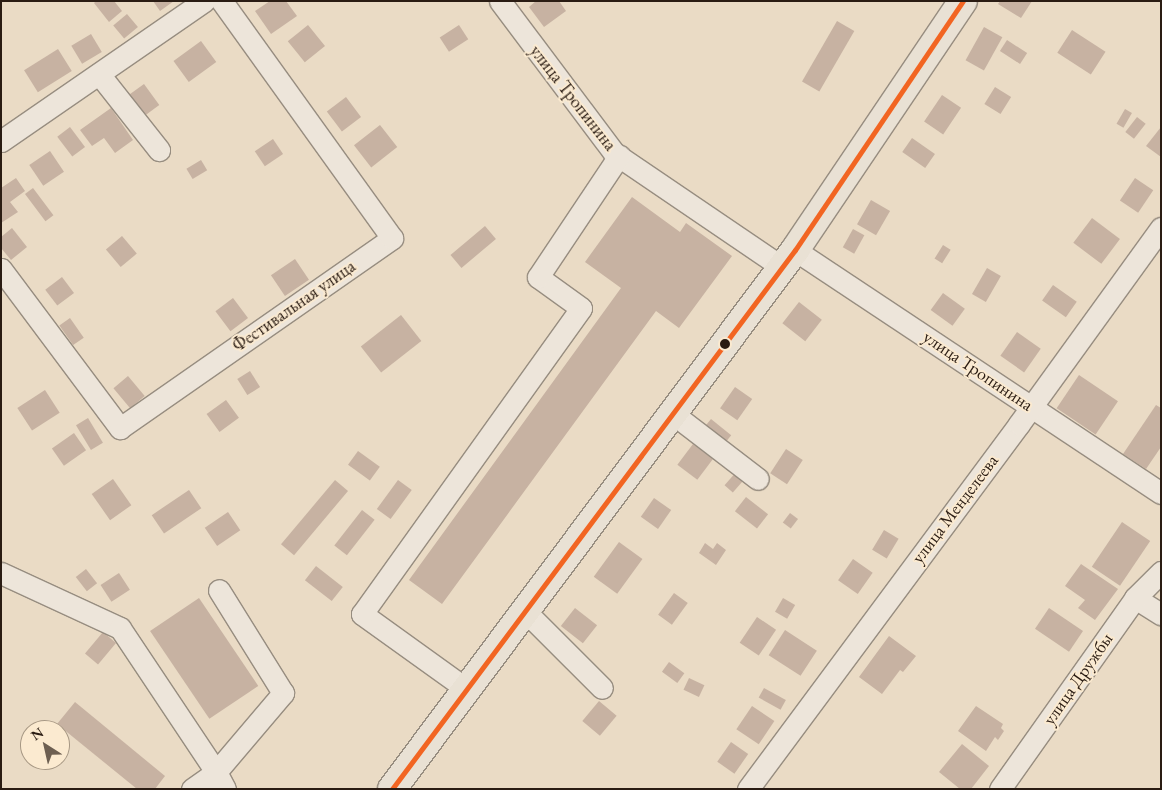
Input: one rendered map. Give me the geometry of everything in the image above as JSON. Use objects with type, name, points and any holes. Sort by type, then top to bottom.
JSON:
[{"type":"main road","points":[[392,789],[465,688],[788,259],[963,1]]},
{"type":"street","points":[[1,141],[204,1]]},
{"type":"street","name":"Фестивальная улица","points":[[1,269],[120,428],[392,238],[222,1]]},
{"type":"street","name":"улица Тропинина","points":[[500,1],[614,153],[1031,407],[1161,493]]},
{"type":"street","points":[[99,74],[159,150]]},
{"type":"street","points":[[465,688],[362,614],[581,308],[538,276],[619,156]]},
{"type":"street","name":"улица Менделеева","points":[[748,789],[1161,228]]},
{"type":"street","points":[[672,413],[758,479]]},
{"type":"street","name":"улица Дружбы","points":[[1000,789],[1135,598],[1161,572]]},
{"type":"street","points":[[1,573],[120,628],[220,780]]},
{"type":"street","points":[[192,789],[220,780],[284,694],[219,590]]},
{"type":"street","points":[[1135,598],[1161,614]]},
{"type":"street","points":[[524,610],[602,688]]},
{"type":"building","points":[[96,1],[114,1],[122,11],[109,22],[94,3]]},
{"type":"building","points":[[153,1],[174,1],[160,11]]},
{"type":"building","points":[[270,1],[286,1],[297,16],[271,34],[255,11]]},
{"type":"building","points":[[536,1],[559,1],[566,11],[544,27],[529,7]]},
{"type":"building","points":[[1000,1],[1032,1],[1021,18],[998,4]]},
{"type":"building","points":[[127,14],[138,27],[124,39],[113,26]]},
{"type":"building","points":[[837,21],[854,31],[819,92],[802,82]]},
{"type":"building","points":[[308,25],[325,46],[305,62],[288,41]]},
{"type":"building","points":[[459,25],[468,39],[449,52],[440,38]]},
{"type":"building","points":[[984,27],[1002,37],[984,70],[966,60]]},
{"type":"building","points":[[1072,30],[1106,52],[1091,74],[1057,53]]},
{"type":"building","points":[[91,34],[102,52],[82,64],[71,46]]},
{"type":"building","points":[[1007,40],[1027,53],[1020,64],[1000,51]]},
{"type":"building","points":[[201,41],[216,62],[189,82],[173,61]]},
{"type":"building","points":[[58,49],[72,71],[38,92],[24,70]]},
{"type":"building","points":[[144,84],[159,105],[142,117],[127,96]]},
{"type":"building","points":[[995,87],[1011,97],[1001,114],[984,104]]},
{"type":"building","points":[[942,95],[961,108],[943,134],[924,122]]},
{"type":"building","points":[[346,97],[361,117],[342,131],[327,111]]},
{"type":"building","points":[[111,108],[133,140],[115,153],[104,138],[92,146],[80,130]]},
{"type":"building","points":[[1125,109],[1132,113],[1123,128],[1116,124]]},
{"type":"building","points":[[1137,117],[1146,124],[1134,139],[1125,132]]},
{"type":"building","points":[[380,125],[397,147],[371,167],[354,145]]},
{"type":"building","points":[[70,127],[85,147],[72,157],[57,137]]},
{"type":"building","points":[[1161,127],[1161,157],[1146,146]]},
{"type":"building","points":[[912,138],[935,154],[925,168],[902,152]]},
{"type":"building","points":[[273,139],[283,154],[265,166],[255,151]]},
{"type":"building","points":[[50,151],[64,172],[43,186],[29,165]]},
{"type":"building","points":[[201,160],[207,170],[193,179],[186,169]]},
{"type":"building","points":[[16,178],[25,191],[10,202],[18,212],[1,223],[1,188]]},
{"type":"building","points":[[1135,178],[1153,190],[1138,213],[1120,200]]},
{"type":"building","points":[[33,188],[53,215],[45,221],[25,194]]},
{"type":"building","points":[[632,197],[680,232],[686,223],[732,256],[679,328],[656,311],[442,604],[409,580],[621,288],[585,262]]},
{"type":"building","points":[[871,200],[890,211],[876,235],[857,224]]},
{"type":"building","points":[[1092,218],[1120,239],[1101,264],[1073,243]]},
{"type":"building","points":[[485,226],[496,239],[461,268],[451,255]]},
{"type":"building","points":[[12,228],[27,247],[11,260],[1,248],[1,237]]},
{"type":"building","points":[[853,229],[864,235],[854,254],[843,247]]},
{"type":"building","points":[[122,236],[137,254],[121,267],[106,249]]},
{"type":"building","points":[[943,245],[951,250],[942,263],[935,259]]},
{"type":"building","points":[[295,259],[309,280],[285,296],[271,275]]},
{"type":"building","points":[[987,268],[1001,276],[986,302],[972,294]]},
{"type":"building","points":[[62,277],[74,293],[57,306],[45,290]]},
{"type":"building","points":[[1053,285],[1077,302],[1066,317],[1042,301]]},
{"type":"building","points":[[943,293],[965,309],[952,326],[931,310]]},
{"type":"building","points":[[233,298],[248,318],[230,331],[215,311]]},
{"type":"building","points":[[799,302],[822,320],[805,341],[782,323]]},
{"type":"building","points":[[401,315],[421,341],[381,372],[361,346]]},
{"type":"building","points":[[70,318],[84,338],[73,345],[59,325]]},
{"type":"building","points":[[1017,332],[1041,349],[1024,372],[1000,356]]},
{"type":"building","points":[[250,371],[260,387],[247,395],[237,379]]},
{"type":"building","points":[[1079,375],[1118,401],[1096,434],[1057,408]]},
{"type":"building","points":[[128,376],[145,396],[130,408],[113,388]]},
{"type":"building","points":[[735,387],[752,399],[737,420],[720,408]]},
{"type":"building","points":[[45,390],[60,413],[32,431],[17,408]]},
{"type":"building","points":[[226,400],[239,418],[220,432],[207,414]]},
{"type":"building","points":[[1156,405],[1161,408],[1161,447],[1146,469],[1123,454]]},
{"type":"building","points":[[88,418],[103,443],[91,450],[76,425]]},
{"type":"building","points":[[711,419],[731,435],[723,445],[703,429]]},
{"type":"building","points":[[74,433],[86,450],[64,466],[52,448]]},
{"type":"building","points":[[693,444],[713,459],[697,480],[677,465]]},
{"type":"building","points":[[786,449],[803,460],[787,484],[770,473]]},
{"type":"building","points":[[358,451],[380,467],[370,481],[348,465]]},
{"type":"building","points":[[737,471],[745,478],[733,493],[725,485]]},
{"type":"building","points":[[113,479],[131,505],[110,520],[92,494]]},
{"type":"building","points":[[335,480],[348,491],[294,555],[281,544]]},
{"type":"building","points":[[398,480],[412,490],[391,519],[377,509]]},
{"type":"building","points":[[189,490],[201,508],[164,533],[152,515]]},
{"type":"building","points":[[746,497],[768,514],[757,528],[735,511]]},
{"type":"building","points":[[654,498],[671,510],[658,529],[641,517]]},
{"type":"building","points":[[362,510],[375,520],[347,555],[334,545]]},
{"type":"building","points":[[228,512],[240,530],[217,546],[205,528]]},
{"type":"building","points":[[790,513],[798,519],[791,529],[783,523]]},
{"type":"building","points":[[1122,522],[1150,541],[1120,586],[1092,567]]},
{"type":"building","points":[[884,530],[899,539],[887,558],[872,550]]},
{"type":"building","points":[[619,542],[642,559],[617,594],[594,577]]},
{"type":"building","points":[[705,543],[713,549],[717,543],[726,550],[716,565],[699,553]]},
{"type":"building","points":[[853,559],[873,573],[858,594],[838,580]]},
{"type":"building","points":[[1081,564],[1118,589],[1095,620],[1078,608],[1085,600],[1065,586]]},
{"type":"building","points":[[316,566],[343,587],[332,601],[305,580]]},
{"type":"building","points":[[86,569],[97,583],[87,591],[76,577]]},
{"type":"building","points":[[119,573],[130,590],[111,602],[101,585]]},
{"type":"building","points":[[674,593],[688,603],[672,625],[658,615]]},
{"type":"building","points":[[199,598],[258,686],[209,719],[150,631]]},
{"type":"building","points":[[783,598],[795,605],[787,619],[775,612]]},
{"type":"building","points":[[575,608],[597,625],[583,643],[561,626]]},
{"type":"building","points":[[1049,608],[1083,631],[1069,652],[1035,629]]},
{"type":"building","points":[[757,617],[776,630],[759,656],[740,643]]},
{"type":"building","points":[[785,630],[817,651],[801,676],[769,655]]},
{"type":"building","points":[[103,632],[116,643],[98,664],[85,653]]},
{"type":"building","points":[[889,636],[916,656],[903,672],[900,670],[882,694],[859,677]]},
{"type":"building","points":[[669,662],[684,673],[677,683],[662,672]]},
{"type":"building","points":[[689,678],[704,685],[699,697],[684,690]]},
{"type":"building","points":[[764,688],[786,700],[781,710],[759,698]]},
{"type":"building","points":[[599,701],[617,716],[600,736],[582,721]]},
{"type":"building","points":[[75,702],[165,776],[155,789],[137,789],[70,735],[70,720],[60,720]]},
{"type":"building","points":[[752,706],[774,721],[759,744],[736,729]]},
{"type":"building","points":[[976,706],[1003,724],[1001,728],[1004,731],[998,740],[995,737],[986,751],[958,731]]},
{"type":"building","points":[[731,742],[748,754],[734,774],[717,762]]},
{"type":"building","points":[[962,744],[989,766],[971,789],[960,789],[939,772]]},
{"type":"transit line","points":[[392,789],[795,250],[963,1]]}]
